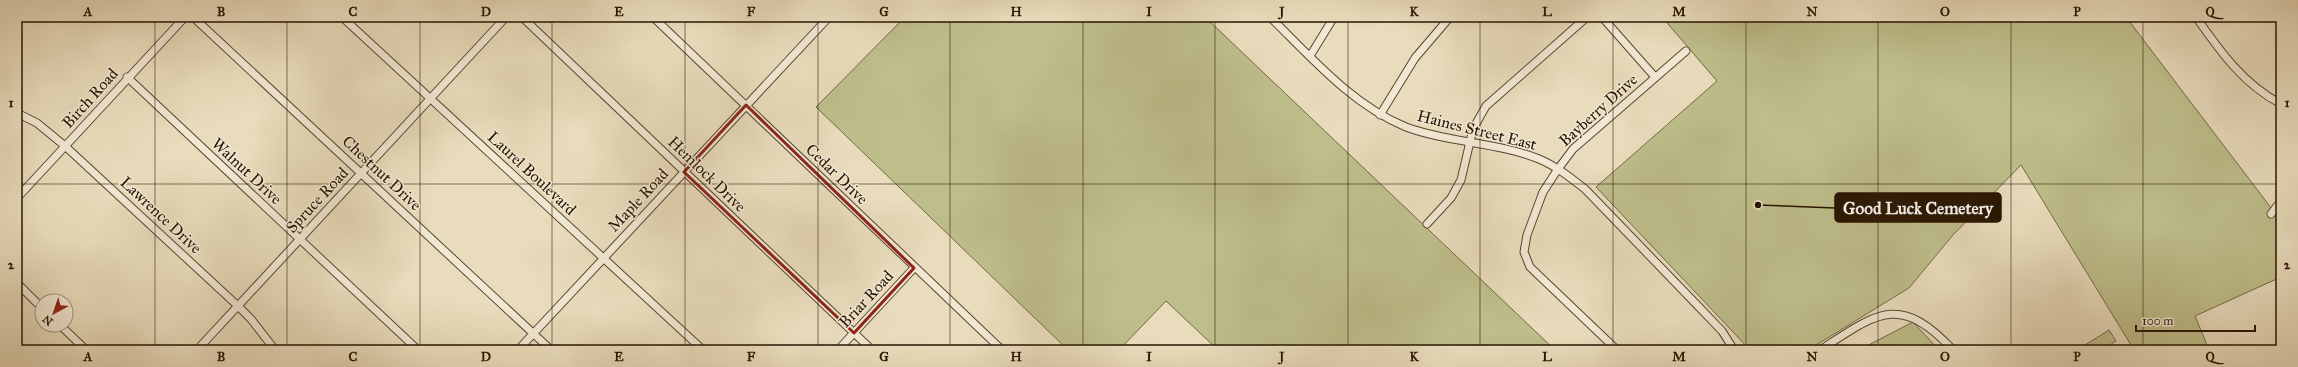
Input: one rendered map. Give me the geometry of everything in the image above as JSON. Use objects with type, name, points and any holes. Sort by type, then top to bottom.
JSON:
[{"type":"street","name":"Birch Road","points":[[17,198],[66,146],[127,77],[185,17]]},
{"type":"street","name":"Chestnut Drive","points":[[193,17],[551,350]]},
{"type":"street","name":"Laurel Boulevard","points":[[342,17],[703,350]]},
{"type":"street","name":"Spruce Road","points":[[197,350],[506,17]]},
{"type":"street","name":"Hemlock Drive","points":[[522,17],[872,350]]},
{"type":"street","name":"Cedar Drive","points":[[653,17],[914,268],[1002,350]]},
{"type":"street","name":"Maple Road","points":[[518,350],[829,17]]},
{"type":"street","name":"Haines Street East","points":[[1270,17],[1355,97],[1380,115],[1407,127],[1432,135],[1519,152],[1540,159],[1558,169],[1590,194],[1722,331],[1734,350]]},
{"type":"street","points":[[1310,56],[1334,17]]},
{"type":"street","points":[[1380,115],[1415,58],[1450,17]]},
{"type":"street","points":[[1427,224],[1451,198],[1461,180],[1473,129],[1486,106],[1587,17]]},
{"type":"street","points":[[1602,17],[1655,77]]},
{"type":"street","points":[[2196,17],[2226,59],[2247,81],[2281,104]]},
{"type":"street","name":"Bayberry Drive","points":[[1617,350],[1537,275],[1526,258],[1524,252],[1526,235],[1543,192],[1573,149],[1686,51]]},
{"type":"street","name":"Walnut Drive","points":[[127,77],[418,350]]},
{"type":"street","name":"Lawrence Drive","points":[[17,113],[37,123],[66,146],[238,306],[251,319],[274,350]]},
{"type":"street","points":[[2271,214],[2281,201]]},
{"type":"street","name":"Briar Road","points":[[838,350],[914,268]]},
{"type":"street","points":[[17,283],[34,300]]},
{"type":"street","points":[[1820,350],[1867,319],[1893,313],[1910,317],[1944,340],[1953,350]]},
{"type":"street","points":[[68,333],[86,350]]},
{"type":"highlighted area","points":[[746,105],[914,268],[854,333],[684,172]]},
{"type":"green space","points":[[905,17],[1205,17],[1555,350],[1218,350],[1166,301],[1119,350],[1068,350],[816,107]]},
{"type":"green space","points":[[1662,17],[2126,17],[2281,221],[2281,277],[2195,316],[2209,350],[2134,350],[2021,165],[1953,235],[1909,288],[1808,350],[1750,350],[1596,187],[1717,81]]},
{"type":"green space","points":[[1913,322],[1939,350],[1859,350]]},
{"type":"green space","points":[[2109,330],[2116,341],[2102,350],[2088,350],[2085,345]]},
{"type":"place","name":"Good Luck Cemetery","points":[[1758,205]]}]
